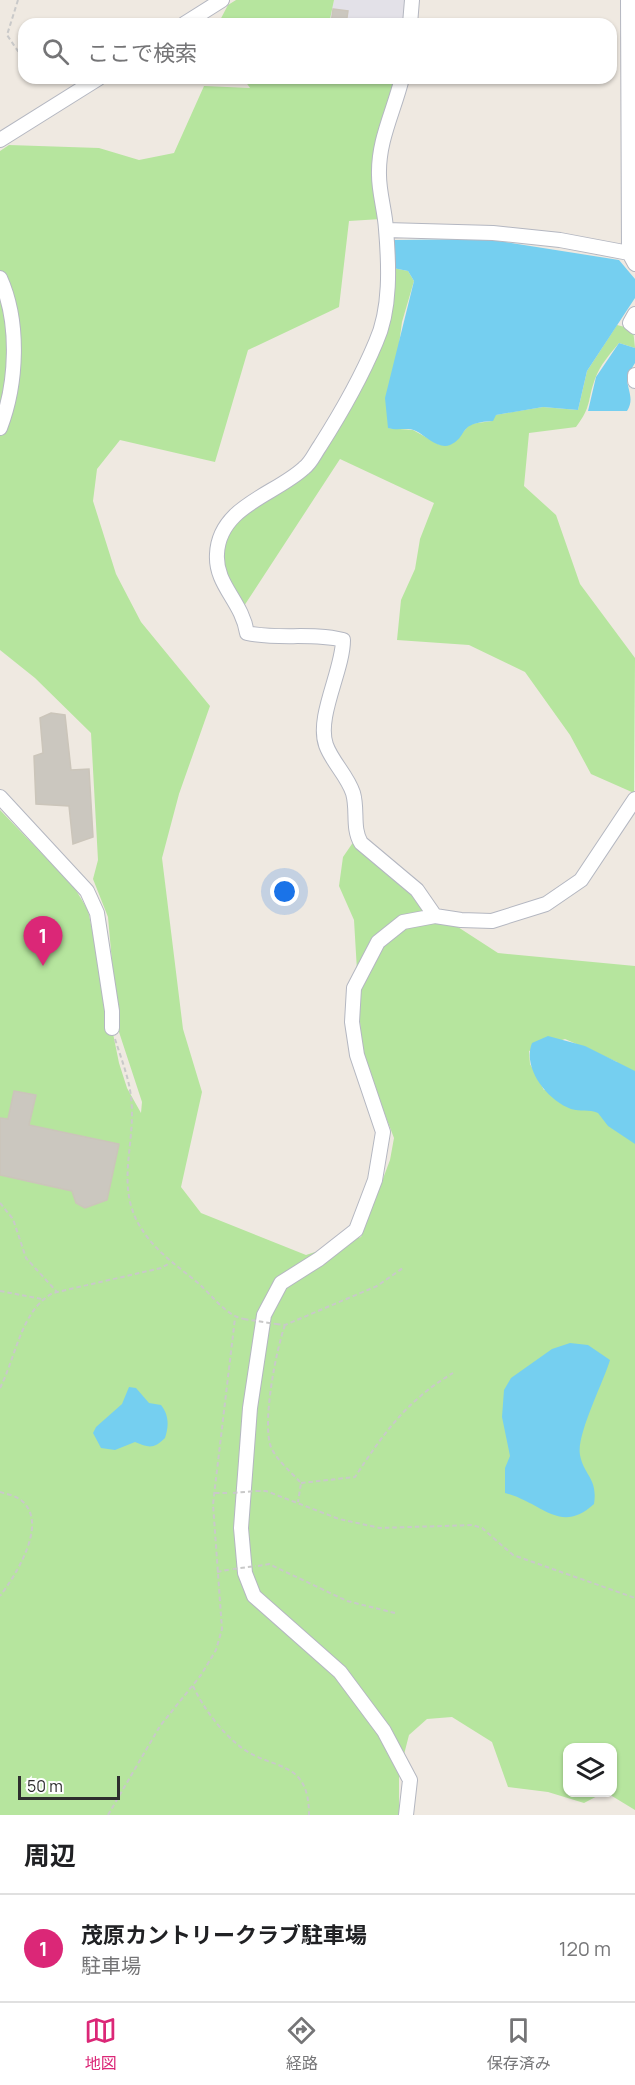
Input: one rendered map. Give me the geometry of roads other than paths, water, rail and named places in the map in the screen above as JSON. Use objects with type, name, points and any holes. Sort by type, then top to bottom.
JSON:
[{"type":"street","points":[[194,18],[222,0]]},
{"type":"street","points":[[410,18],[412,0]]},
{"type":"street","points":[[386,230],[516,235],[560,240],[632,259],[628,0]]},
{"type":"street","points":[[0,140],[89,84]]},
{"type":"street","points":[[400,84],[382,137],[379,175],[386,230],[387,300],[378,340],[353,390],[305,468],[253,501],[227,524],[218,544],[217,564],[226,588],[241,608],[247,633],[280,638],[327,636],[344,640],[343,652],[324,724],[326,746],[344,772],[354,795],[357,837],[361,843],[417,890],[435,916]]},
{"type":"street","points":[[0,278],[11,318],[12,365],[9,405],[0,428]]},
{"type":"street","points":[[635,314],[630,323],[635,327]]},
{"type":"street","points":[[635,375],[635,381]]},
{"type":"street","points":[[0,797],[87,891],[97,913],[112,1011],[112,1028]]},
{"type":"street","points":[[406,1815],[410,1780],[400,1757],[340,1672],[254,1596],[245,1573],[242,1528],[250,1408],[264,1315],[281,1283],[319,1259],[356,1230],[375,1180],[383,1132],[357,1055],[352,1022],[354,988],[378,942],[403,922],[435,916],[492,921],[546,904],[581,880],[635,799]]},
{"type":"water","points":[[486,239],[619,260],[635,279],[635,298],[587,371],[578,410],[543,407],[496,415],[493,421],[481,422],[468,427],[460,438],[446,446],[441,446],[413,430],[388,428],[385,398],[414,281],[408,271],[393,268],[394,240]]},
{"type":"water","points":[[619,343],[635,348],[635,363],[627,376],[631,398],[627,411],[588,411],[596,377]]},
{"type":"water","points":[[548,1036],[585,1046],[635,1071],[635,1144],[608,1126],[598,1113],[571,1109],[562,1105],[545,1091],[530,1063],[530,1053],[532,1043]]},
{"type":"water","points":[[570,1343],[588,1345],[610,1360],[586,1422],[580,1446],[582,1462],[594,1488],[594,1504],[582,1513],[571,1517],[561,1517],[505,1493],[505,1468],[510,1456],[502,1417],[504,1390],[511,1378],[552,1349]]},
{"type":"water","points":[[129,1387],[136,1388],[149,1403],[161,1405],[168,1421],[165,1438],[151,1446],[135,1442],[115,1450],[101,1448],[93,1433],[96,1427],[122,1404]]},
{"type":"place","name":"茂原カントリークラブ駐車場","points":[[43,966]]}]
